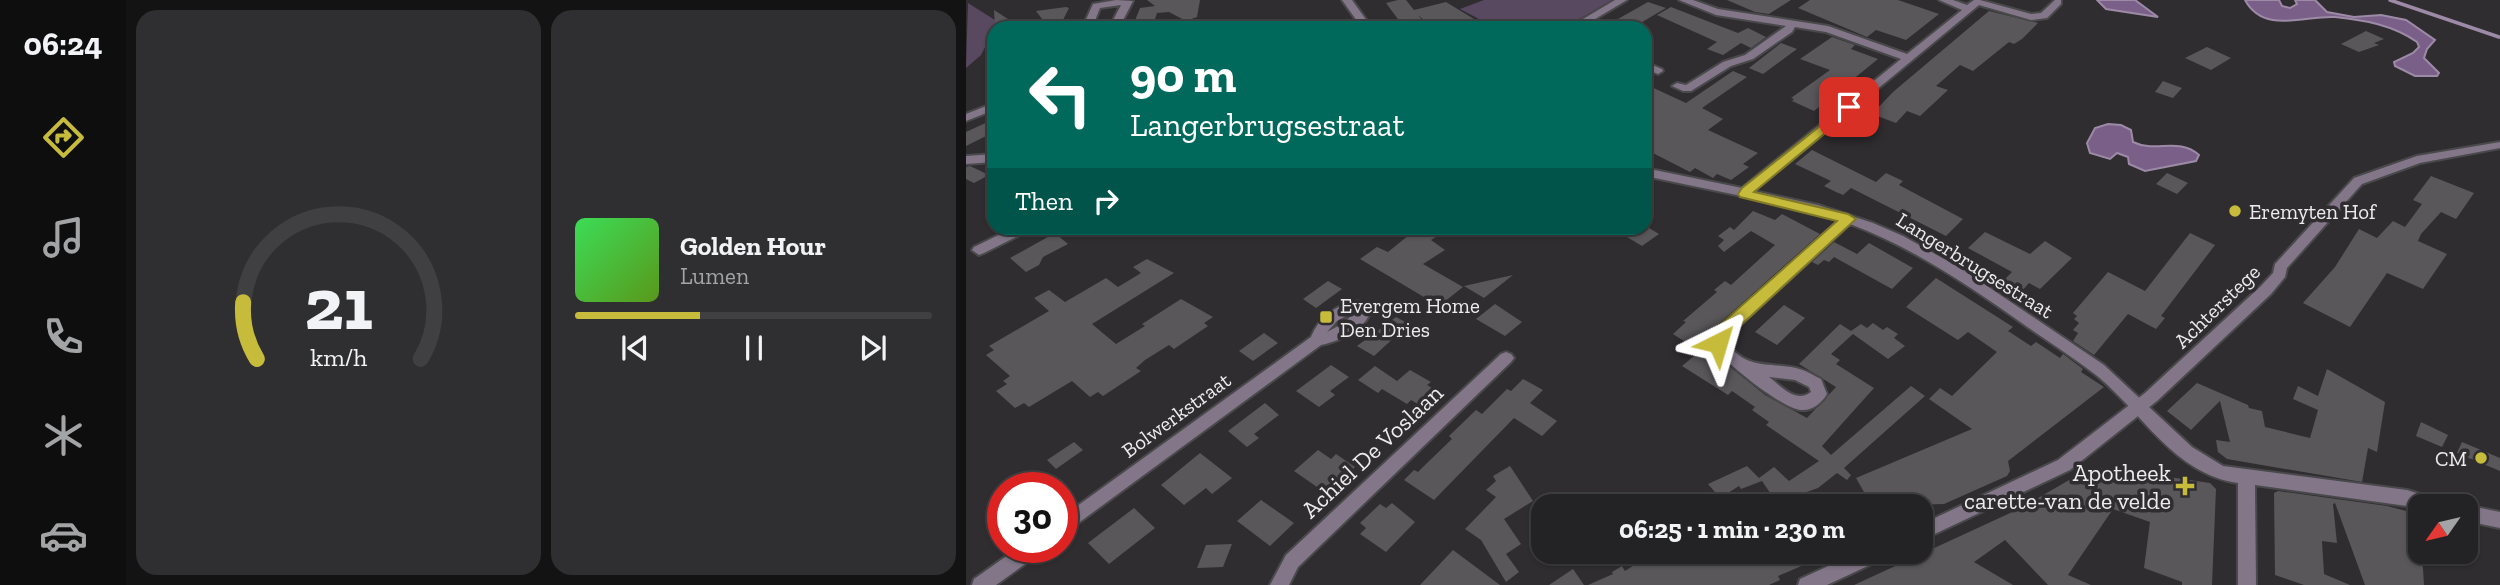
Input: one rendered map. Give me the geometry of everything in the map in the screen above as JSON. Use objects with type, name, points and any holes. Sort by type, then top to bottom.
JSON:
[{"type":"street","points":[[1347,0],[1362,21]]},
{"type":"street","points":[[1585,21],[1622,0]]},
{"type":"street","points":[[1684,0],[1716,12],[1828,29],[1909,58]]},
{"type":"street","points":[[1944,0],[1969,9]]},
{"type":"street","points":[[1090,21],[1096,6],[1128,2],[1118,21]]},
{"type":"street","points":[[1745,194],[1977,2],[2031,17],[2044,16],[2059,2]]},
{"type":"street","points":[[1677,86],[1687,89],[1727,64],[1749,57],[1789,30],[1792,24]]},
{"type":"street","points":[[1652,68],[1658,71]]},
{"type":"street","points":[[966,118],[987,109]]},
{"type":"street","name":"Achterstege","points":[[1933,527],[2064,465],[2139,407],[2266,290],[2280,274],[2280,267],[2358,181],[2417,160],[2500,145]]},
{"type":"street","points":[[966,159],[987,158]]},
{"type":"street","name":"Langerbrugsestraat","points":[[1652,174],[1848,219],[1896,239],[1952,271],[2118,383],[2162,433],[2203,466],[2221,473],[2245,477],[2408,498]]},
{"type":"street","points":[[1748,369],[1724,351],[1718,343],[1718,336],[1848,219]]},
{"type":"street","points":[[979,250],[1009,235]]},
{"type":"street","name":"Bolwerkstraat","points":[[1078,515],[1317,340]]},
{"type":"street","name":"Achiel De Voslaan","points":[[1279,585],[1292,561],[1506,359]]},
{"type":"street","points":[[2245,477],[2247,585]]},
{"type":"street","points":[[2478,515],[2500,520]]},
{"type":"street","points":[[981,585],[1012,563]]},
{"type":"street","points":[[1807,585],[1853,564]]},
{"type":"shaded area","points":[[1484,0],[1613,0],[1575,21],[1483,21],[1460,9]]},
{"type":"shaded area","points":[[2097,0],[2135,0],[2158,17],[2106,9]]},
{"type":"shaded area","points":[[2245,0],[2279,0],[2282,6],[2290,8],[2297,4],[2295,0],[2315,0],[2327,12],[2354,17],[2381,15],[2406,20],[2435,40],[2427,49],[2424,58],[2439,73],[2437,76],[2415,76],[2395,66],[2394,62],[2419,47],[2417,42],[2408,36],[2388,27],[2335,17],[2274,20],[2253,11]]},
{"type":"shaded area","points":[[968,3],[996,21],[987,21],[987,43],[981,55],[966,68]]},
{"type":"shaded area","points":[[2108,124],[2121,125],[2131,130],[2133,142],[2141,145],[2183,147],[2199,155],[2196,161],[2145,171],[2129,164],[2128,157],[2117,153],[2110,159],[2090,153],[2087,143],[2095,128]]},
{"type":"building","points":[[1147,0],[1200,0],[1197,17],[1186,21],[1169,12],[1157,13],[1154,21],[1135,21],[1140,8],[1155,6]]},
{"type":"building","points":[[1406,0],[1414,10],[1446,2],[1474,19],[1425,21],[1418,15],[1422,20],[1399,21],[1386,3]]},
{"type":"building","points":[[1727,0],[1791,0],[1769,14],[1755,12]]},
{"type":"building","points":[[1810,0],[1898,0],[1939,14],[1906,40],[1876,30],[1867,37],[1798,8]]},
{"type":"building","points":[[1648,2],[1666,8],[1644,21],[1614,21]]},
{"type":"building","points":[[1671,7],[1738,33],[1748,28],[1766,37],[1751,48],[1741,43],[1723,55],[1707,49],[1717,42],[1657,15]]},
{"type":"building","points":[[1069,8],[1062,21],[1044,21],[1036,11]]},
{"type":"building","points":[[994,10],[1011,21],[995,21]]},
{"type":"building","points":[[1989,11],[2038,23],[2022,39],[2014,44],[2009,42],[1973,71],[1960,65],[1936,86],[1948,90],[1920,116],[1907,111],[1896,123],[1872,114],[1893,92]]},
{"type":"building","points":[[2366,31],[2384,39],[2374,43],[2379,45],[2359,52],[2341,44]]},
{"type":"building","points":[[1832,37],[1855,45],[1851,49],[1878,59],[1814,111],[1792,101],[1794,99],[1791,98],[1830,70],[1800,59]]},
{"type":"building","points":[[1781,43],[1797,49],[1763,74],[1749,68]]},
{"type":"building","points":[[2207,47],[2231,58],[2211,70],[2185,58]]},
{"type":"building","points":[[1733,71],[1747,77],[1702,108],[1723,119],[1708,130],[1758,153],[1743,164],[1749,167],[1731,180],[1717,174],[1713,178],[1695,168],[1690,172],[1652,153],[1652,87],[1686,103]]},
{"type":"building","points":[[2163,81],[2182,88],[2173,98],[2155,92]]},
{"type":"building","points":[[987,122],[987,136],[966,146],[966,132]]},
{"type":"building","points":[[1812,150],[1876,182],[1886,173],[1903,181],[1899,185],[1963,219],[1946,236],[1851,188],[1843,195],[1836,192],[1824,186],[1831,181],[1795,164]]},
{"type":"building","points":[[970,166],[987,176],[974,183],[966,179],[966,167]]},
{"type":"building","points":[[2167,173],[2188,183],[2177,194],[2156,184]]},
{"type":"building","points":[[2431,176],[2474,193],[2456,219],[2441,212],[2421,234],[2418,241],[2447,254],[2423,289],[2387,273],[2350,327],[2303,303],[2335,267],[2359,229],[2377,238],[2393,221],[2405,227],[2422,204],[2413,200]]},
{"type":"building","points":[[1753,211],[1775,220],[1782,214],[1820,234],[1693,347],[1673,334],[1686,322],[1683,321],[1717,292],[1714,290],[1725,281],[1731,285],[1775,245],[1751,231],[1724,252],[1718,246],[1724,240],[1718,236],[1730,227],[1734,230]]},
{"type":"building","points":[[1652,230],[1659,234],[1642,246],[1624,235],[1652,235]]},
{"type":"building","points":[[1985,232],[2030,254],[2045,241],[2072,258],[2040,289],[2029,283],[2020,293],[2001,283],[2012,272],[1968,248]]},
{"type":"building","points":[[2190,233],[2215,245],[2161,316],[2165,318],[2156,329],[2128,314],[2094,355],[2073,341],[2078,333],[2073,330],[2079,323],[2074,319],[2077,316],[2073,313],[2108,272],[2145,291]]},
{"type":"building","points":[[1051,235],[1057,235],[1068,244],[1043,257],[1039,265],[1026,272],[1010,258]]},
{"type":"building","points":[[1409,235],[1439,235],[1431,240],[1445,250],[1423,264],[1463,287],[1439,306],[1360,259],[1377,247],[1388,252]]},
{"type":"building","points":[[1834,242],[1857,254],[1869,243],[1913,268],[1892,289],[1834,257],[1829,262],[1824,260],[1818,265],[1812,262]]},
{"type":"building","points":[[1147,259],[1174,273],[1092,324],[1116,344],[1181,299],[1213,317],[1204,323],[1208,326],[1174,349],[1169,345],[1145,360],[1136,368],[1141,371],[1103,396],[1098,392],[1090,397],[1072,381],[1029,407],[1024,403],[1015,408],[996,391],[1007,384],[1003,381],[1010,376],[986,355],[994,350],[989,346],[1049,311],[1034,298],[1049,290],[1065,302],[1106,278],[1118,287],[1141,273],[1133,267]]},
{"type":"building","points":[[1513,275],[1484,298],[1464,286]]},
{"type":"building","points":[[1936,278],[2013,327],[2008,331],[2031,346],[2036,342],[2060,358],[2063,354],[2083,369],[2081,372],[2104,387],[2008,461],[2010,471],[2007,476],[1944,504],[1933,504],[1933,494],[1865,494],[1856,478],[1972,429],[1929,399],[1940,388],[1952,396],[1997,352],[1968,332],[1958,340],[1906,307]]},
{"type":"building","points":[[1328,281],[1342,289],[1316,308],[1303,299]]},
{"type":"building","points":[[1495,304],[1522,322],[1505,336],[1476,319]]},
{"type":"building","points":[[1784,305],[1805,318],[1777,345],[1755,332]]},
{"type":"building","points":[[1396,317],[1409,324],[1374,356],[1357,346]]},
{"type":"building","points":[[1873,323],[1883,330],[1887,327],[1898,334],[1894,338],[1905,346],[1888,359],[1853,334],[1831,354],[1840,360],[1836,364],[1874,388],[1822,446],[1831,455],[1911,386],[1925,396],[1844,468],[1851,475],[1847,480],[1837,473],[1818,488],[1801,494],[1771,494],[1762,481],[1741,489],[1739,486],[1726,494],[1717,494],[1708,484],[1747,466],[1759,478],[1774,467],[1789,481],[1819,461],[1766,425],[1769,422],[1752,410],[1755,407],[1732,391],[1728,395],[1682,366],[1700,351],[1721,365],[1724,362],[1765,395],[1807,418],[1836,387],[1799,364],[1840,324],[1851,331],[1861,324],[1867,328]]},
{"type":"building","points":[[1264,333],[1278,343],[1253,361],[1239,351]]},
{"type":"building","points":[[1331,365],[1349,377],[1330,391],[1335,395],[1319,407],[1296,391]]},
{"type":"building","points":[[1375,366],[1397,381],[1410,370],[1431,382],[1427,385],[1437,391],[1421,406],[1411,400],[1407,404],[1382,389],[1378,393],[1358,380]]},
{"type":"building","points":[[2327,369],[2385,402],[2377,452],[2368,448],[2362,482],[2227,459],[2218,452],[2216,440],[2230,442],[2220,401],[2191,430],[2167,411],[2197,383],[2248,405],[2249,408],[2262,411],[2265,427],[2310,438],[2318,410],[2293,399],[2298,386],[2318,396]]},
{"type":"building","points":[[1523,379],[1543,390],[1530,403],[1557,421],[1542,436],[1514,418],[1434,500],[1404,480],[1414,470],[1418,472],[1452,439],[1449,436],[1476,410],[1482,414],[1507,389],[1511,391]]},
{"type":"building","points":[[1265,403],[1279,415],[1254,434],[1259,438],[1247,447],[1228,431]]},
{"type":"building","points":[[2421,422],[2448,435],[2442,447],[2416,436]]},
{"type":"building","points":[[1074,442],[1083,450],[1056,469],[1047,460]]},
{"type":"building","points":[[2462,442],[2500,458],[2500,471],[2457,453]]},
{"type":"building","points":[[1318,450],[1331,459],[1336,454],[1355,467],[1327,494],[1294,471]]},
{"type":"building","points":[[1200,453],[1232,478],[1212,494],[1206,488],[1184,505],[1161,485]]},
{"type":"building","points":[[1510,466],[1531,498],[1531,502],[1504,519],[1521,544],[1506,554],[1519,572],[1506,582],[1481,540],[1465,529],[1496,497],[1486,490],[1496,481],[1493,476]]},
{"type":"building","points":[[2102,468],[2136,480],[2135,472],[2210,483],[2216,489],[2212,585],[2182,585],[2182,582],[2144,568],[2150,522],[2113,509],[2068,575],[2091,585],[2048,585],[2005,540],[1974,562],[2013,585],[1854,585],[1900,564],[1933,564],[1933,549],[2021,508],[2083,472],[2087,475],[2092,470],[2096,473]]},
{"type":"building","points":[[2278,491],[2387,506],[2408,511],[2408,564],[2423,564],[2424,585],[2365,585],[2335,503],[2337,543],[2322,541],[2324,574],[2350,585],[2304,585],[2275,575],[2274,493]]},
{"type":"building","points":[[1261,500],[1294,523],[1270,546],[1237,521]]},
{"type":"building","points":[[1392,503],[1415,522],[1386,552],[1360,534],[1366,528],[1360,523],[1380,504],[1386,508]]},
{"type":"building","points":[[1134,508],[1155,528],[1109,564],[1088,543]]},
{"type":"building","points":[[1232,544],[1223,567],[1197,568],[1206,545]]},
{"type":"building","points":[[1453,550],[1500,585],[1420,585]]},
{"type":"building","points":[[1636,564],[1806,564],[1778,576],[1780,580],[1769,585],[1588,585],[1613,574],[1612,572],[1622,566],[1625,571]]},
{"type":"building","points":[[1573,569],[1584,585],[1549,585]]},
{"type":"waterway","points":[[2390,0],[2499,37]]},
{"type":"place","name":"Eremyten Hof","points":[[2235,211]]},
{"type":"place","name":"Evergem Home Den Dries","points":[[1326,317]]},
{"type":"place","name":"CM","points":[[2481,458]]},
{"type":"place","name":"Apotheek carette-van de velde","points":[[2185,486]]},
{"type":"route","points":[[1718,343],[1718,336],[1848,219],[1745,194],[1849,107]]}]
